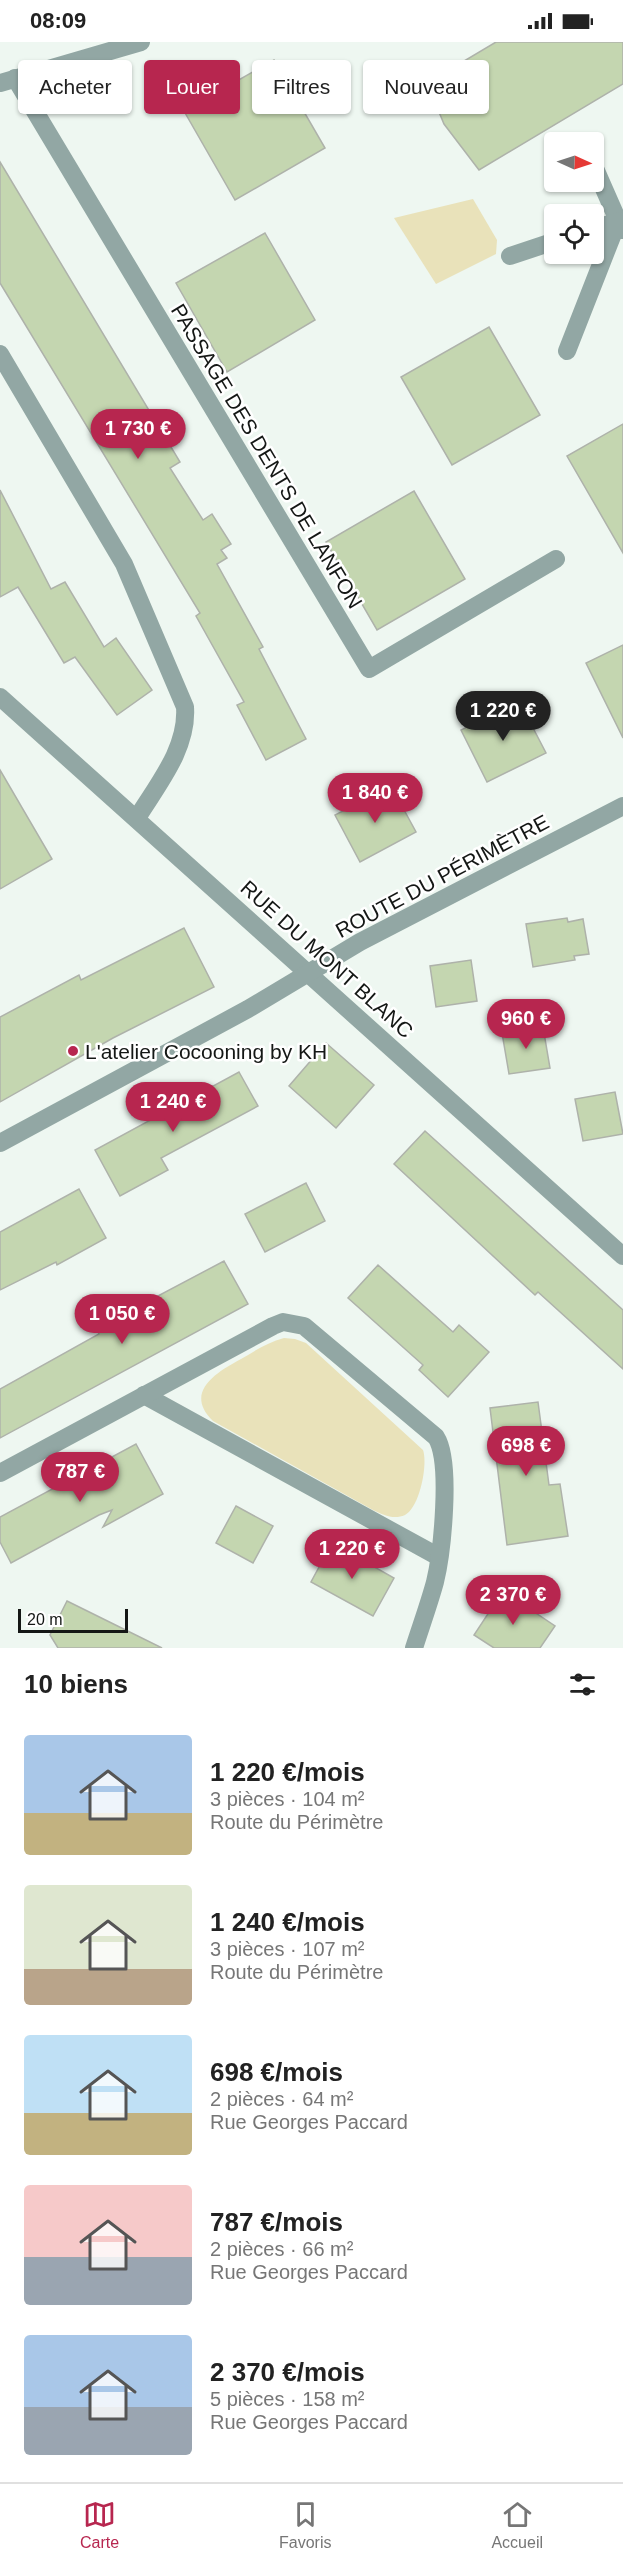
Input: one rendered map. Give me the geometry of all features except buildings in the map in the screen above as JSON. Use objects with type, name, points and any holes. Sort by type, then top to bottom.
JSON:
[{"type":"street","points":[[7,81],[141,42]]},
{"type":"street","name":"PASSAGE DES DENTS DE LANFON","points":[[7,81],[369,669],[556,559]]},
{"type":"street","points":[[567,351],[620,227],[604,189]]},
{"type":"street","points":[[604,228],[620,227]]},
{"type":"street","points":[[510,256],[544,245]]},
{"type":"street","points":[[0,354],[124,564],[185,707],[185,728],[175,755],[137,818]]},
{"type":"street","name":"RUE DU MONT BLANC","points":[[0,697],[623,1256]]},
{"type":"street","name":"ROUTE DU PÉRIMÈTRE","points":[[0,1143],[310,974],[360,942],[623,806]]},
{"type":"street","points":[[0,1473],[273,1326],[283,1322],[304,1326],[436,1437],[441,1444],[445,1478],[439,1557],[435,1581],[414,1648]]},
{"type":"street","points":[[144,1395],[439,1557]]},
{"type":"shaded area","points":[[473,199],[497,240],[496,254],[436,284],[394,218]]},
{"type":"shaded area","points":[[284,1338],[306,1343],[423,1450],[422,1485],[415,1503],[405,1515],[393,1517],[373,1510],[213,1421],[205,1411],[201,1401],[202,1392],[214,1377],[262,1347]]},
{"type":"place","name":"L'atelier Cocooning by KH","points":[[73,1051]]}]
